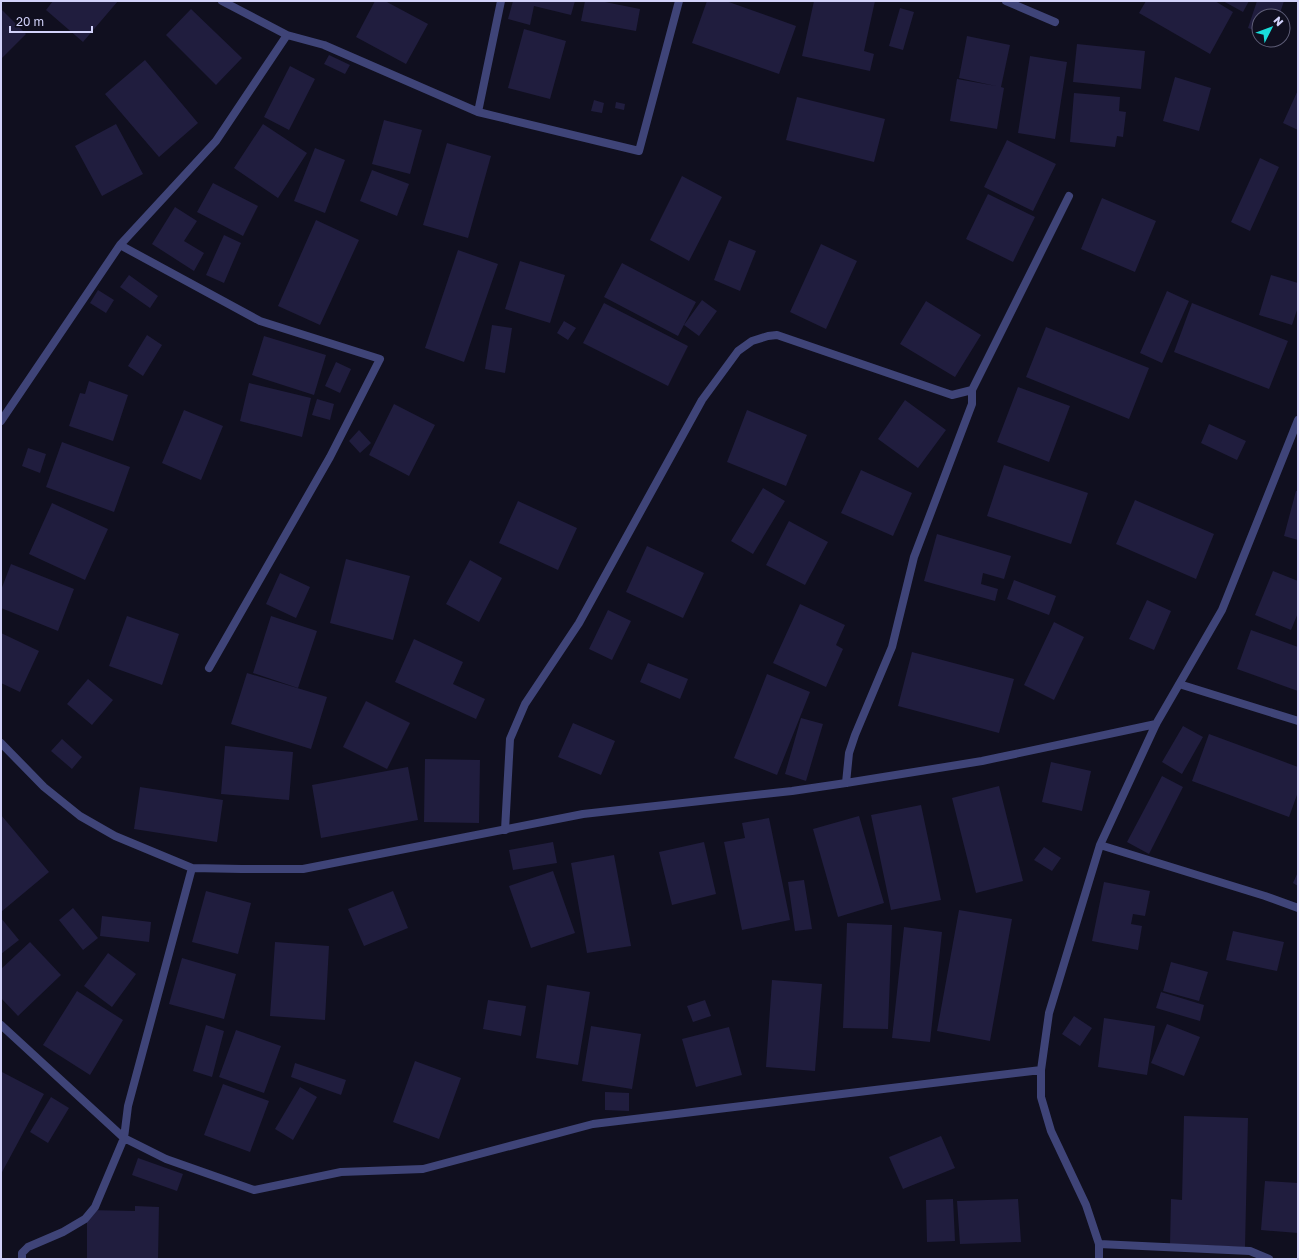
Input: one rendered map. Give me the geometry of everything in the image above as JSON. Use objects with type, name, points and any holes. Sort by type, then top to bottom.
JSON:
[{"type":"street","points":[[222,1],[288,35],[324,45],[478,112],[639,151],[679,1]]},
{"type":"street","points":[[478,112],[501,1]]},
{"type":"street","points":[[1006,1],[1055,22]]},
{"type":"street","points":[[1,421],[120,245],[216,140],[288,35]]},
{"type":"street","points":[[846,783],[849,753],[855,735],[892,647],[914,557],[972,404],[972,390],[1069,196]]},
{"type":"street","points":[[120,245],[260,321],[380,359],[330,457],[209,668]]},
{"type":"street","points":[[505,830],[510,740],[525,704],[579,623],[702,400],[738,351],[752,341],[777,335],[952,395],[972,390]]},
{"type":"street","points":[[1099,1259],[1099,1244],[1086,1205],[1051,1131],[1041,1097],[1041,1070],[1049,1013],[1100,845],[1156,724],[1222,610],[1298,420]]},
{"type":"street","points":[[1179,684],[1298,721]]},
{"type":"street","points":[[1,743],[44,787],[80,816],[115,836],[192,868],[303,869],[583,814],[792,791],[982,761],[1156,724]]},
{"type":"street","points":[[1100,845],[1265,896],[1298,908]]},
{"type":"street","points":[[22,1259],[22,1253],[28,1247],[62,1232],[85,1219],[95,1207],[124,1138],[128,1106],[192,868]]},
{"type":"street","points":[[1,1025],[124,1138],[166,1159],[254,1190],[341,1172],[423,1169],[592,1124],[1041,1070]]},
{"type":"street","points":[[1099,1244],[1250,1252],[1269,1259]]},
{"type":"building","points":[[53,1],[118,1],[83,42],[46,10]]},
{"type":"building","points":[[375,1],[385,1],[428,24],[406,64],[356,37]]},
{"type":"building","points":[[513,1],[575,1],[571,15],[534,6],[530,25],[508,19]]},
{"type":"building","points":[[585,1],[600,1],[640,9],[636,31],[581,21]]},
{"type":"building","points":[[707,1],[726,1],[796,26],[779,74],[692,43]]},
{"type":"building","points":[[814,1],[875,1],[864,51],[874,54],[870,71],[802,56]]},
{"type":"building","points":[[1146,1],[1215,1],[1233,12],[1210,54],[1139,13]]},
{"type":"building","points":[[1223,1],[1249,1],[1243,12]]},
{"type":"building","points":[[1257,1],[1284,1],[1282,8],[1255,8]]},
{"type":"building","points":[[900,8],[914,12],[903,50],[889,46]]},
{"type":"building","points":[[1,9],[26,34],[1,59]]},
{"type":"building","points":[[191,9],[242,58],[216,85],[166,35]]},
{"type":"building","points":[[1251,19],[1251,29],[1248,28]]},
{"type":"building","points":[[524,29],[566,41],[550,99],[508,88]]},
{"type":"building","points":[[967,36],[1010,45],[1001,87],[1004,88],[997,129],[950,121],[957,79],[996,86],[959,78]]},
{"type":"building","points":[[1077,44],[1145,51],[1141,89],[1073,82]]},
{"type":"building","points":[[329,55],[350,65],[345,74],[324,64]]},
{"type":"building","points":[[1030,56],[1067,62],[1055,139],[1018,133]]},
{"type":"building","points":[[145,60],[198,123],[159,157],[105,94]]},
{"type":"building","points":[[290,66],[315,79],[289,130],[264,117]]},
{"type":"building","points":[[1175,77],[1211,88],[1199,131],[1163,121]]},
{"type":"building","points":[[1298,90],[1298,130],[1283,123]]},
{"type":"building","points":[[1074,93],[1120,97],[1119,111],[1126,112],[1123,137],[1117,136],[1115,147],[1070,142]]},
{"type":"building","points":[[797,97],[885,119],[874,162],[786,140]]},
{"type":"building","points":[[594,100],[604,103],[602,113],[591,111]]},
{"type":"building","points":[[616,102],[625,104],[624,110],[615,108]]},
{"type":"building","points":[[384,120],[422,130],[410,174],[372,164]]},
{"type":"building","points":[[116,124],[143,174],[102,196],[75,146]]},
{"type":"building","points":[[263,124],[307,153],[278,198],[234,168]]},
{"type":"building","points":[[1007,140],[1056,164],[1033,211],[984,187]]},
{"type":"building","points":[[447,143],[491,156],[468,238],[423,225]]},
{"type":"building","points":[[315,148],[345,160],[325,213],[294,201]]},
{"type":"building","points":[[1260,158],[1279,167],[1250,231],[1231,222]]},
{"type":"building","points":[[372,170],[409,184],[397,216],[360,201]]},
{"type":"building","points":[[682,176],[722,197],[689,261],[650,240]]},
{"type":"building","points":[[213,183],[258,206],[243,236],[197,212]]},
{"type":"building","points":[[988,194],[1035,217],[1013,262],[966,239]]},
{"type":"building","points":[[1102,198],[1156,221],[1135,272],[1081,249]]},
{"type":"building","points":[[175,207],[197,221],[184,241],[204,253],[194,271],[152,244]]},
{"type":"building","points":[[316,220],[359,240],[320,325],[278,306]]},
{"type":"building","points":[[224,235],[241,243],[224,283],[206,275]]},
{"type":"building","points":[[729,240],[756,251],[740,291],[714,280]]},
{"type":"building","points":[[821,244],[857,261],[826,329],[790,312]]},
{"type":"building","points":[[458,250],[498,264],[464,362],[425,348]]},
{"type":"building","points":[[520,261],[565,275],[550,323],[505,309]]},
{"type":"building","points":[[622,263],[696,302],[678,336],[604,297]]},
{"type":"building","points":[[129,275],[158,296],[150,308],[120,287]]},
{"type":"building","points":[[1271,275],[1298,283],[1298,307],[1292,325],[1259,315]]},
{"type":"building","points":[[98,290],[114,300],[106,313],[90,303]]},
{"type":"building","points":[[1167,291],[1189,301],[1162,363],[1140,353]]},
{"type":"building","points":[[702,300],[717,311],[699,336],[684,325]]},
{"type":"building","points":[[926,301],[981,335],[955,377],[900,344]]},
{"type":"building","points":[[604,303],[688,346],[668,386],[583,343]]},
{"type":"building","points":[[1192,303],[1288,341],[1269,389],[1174,352]]},
{"type":"building","points":[[564,321],[576,328],[568,340],[557,333]]},
{"type":"building","points":[[492,325],[512,328],[505,373],[485,369]]},
{"type":"building","points":[[1046,327],[1149,368],[1129,419],[1026,377]]},
{"type":"building","points":[[147,335],[162,345],[143,376],[128,366]]},
{"type":"building","points":[[264,336],[326,355],[314,395],[252,375]]},
{"type":"building","points":[[336,362],[351,369],[340,393],[325,386]]},
{"type":"building","points":[[89,381],[128,395],[113,441],[69,426],[80,393],[85,394]]},
{"type":"building","points":[[249,383],[311,398],[302,437],[240,421]]},
{"type":"building","points":[[1018,387],[1070,406],[1049,462],[997,442]]},
{"type":"building","points":[[317,399],[334,404],[330,420],[312,415]]},
{"type":"building","points":[[905,400],[946,430],[918,468],[878,439]]},
{"type":"building","points":[[394,404],[435,425],[409,476],[369,455]]},
{"type":"building","points":[[184,410],[223,426],[201,480],[162,463]]},
{"type":"building","points":[[747,410],[807,435],[786,486],[727,462]]},
{"type":"building","points":[[1209,424],[1246,441],[1237,460],[1201,443]]},
{"type":"building","points":[[359,430],[371,443],[360,453],[349,441]]},
{"type":"building","points":[[62,442],[130,467],[114,512],[46,487]]},
{"type":"building","points":[[28,448],[46,454],[40,473],[22,466]]},
{"type":"building","points":[[1004,465],[1088,493],[1071,544],[987,516]]},
{"type":"building","points":[[861,470],[912,493],[893,536],[841,513]]},
{"type":"building","points":[[763,488],[785,501],[753,554],[731,541]]},
{"type":"building","points":[[1296,491],[1298,491],[1298,540],[1284,536]]},
{"type":"building","points":[[1135,500],[1214,534],[1196,579],[1116,544]]},
{"type":"building","points":[[518,501],[577,528],[558,570],[499,543]]},
{"type":"building","points":[[52,503],[108,529],[85,580],[29,554]]},
{"type":"building","points":[[789,521],[828,542],[805,585],[766,565]]},
{"type":"building","points":[[937,534],[1011,556],[1004,579],[983,573],[981,584],[998,589],[995,601],[924,581]]},
{"type":"building","points":[[647,546],[704,573],[683,618],[626,592]]},
{"type":"building","points":[[346,559],[410,576],[393,640],[330,623]]},
{"type":"building","points":[[470,560],[502,578],[479,622],[446,604]]},
{"type":"building","points":[[11,564],[74,589],[58,631],[1,608],[1,590]]},
{"type":"building","points":[[1273,571],[1298,581],[1298,613],[1291,630],[1255,615]]},
{"type":"building","points":[[280,573],[310,587],[296,618],[266,604]]},
{"type":"building","points":[[1014,580],[1056,596],[1049,615],[1007,599]]},
{"type":"building","points":[[1147,600],[1171,611],[1154,650],[1129,639]]},
{"type":"building","points":[[800,604],[845,625],[836,645],[843,649],[826,687],[773,663]]},
{"type":"building","points":[[608,610],[631,621],[612,660],[589,649]]},
{"type":"building","points":[[127,616],[179,634],[162,685],[109,666]]},
{"type":"building","points":[[271,616],[317,631],[298,688],[253,673]]},
{"type":"building","points":[[1054,622],[1084,637],[1054,700],[1024,685]]},
{"type":"building","points":[[1251,630],[1298,647],[1298,691],[1237,669]]},
{"type":"building","points":[[1,633],[39,651],[20,692],[1,683]]},
{"type":"building","points":[[414,639],[463,662],[453,684],[485,699],[476,719],[395,682]]},
{"type":"building","points":[[912,652],[1014,679],[999,733],[898,706]]},
{"type":"building","points":[[648,663],[688,679],[680,699],[640,682]]},
{"type":"building","points":[[247,673],[327,697],[311,749],[231,724]]},
{"type":"building","points":[[767,674],[810,692],[777,775],[734,758]]},
{"type":"building","points":[[88,679],[113,700],[92,725],[67,704]]},
{"type":"building","points":[[366,701],[410,723],[387,769],[343,747]]},
{"type":"building","points":[[801,718],[823,724],[806,781],[785,774]]},
{"type":"building","points":[[573,723],[615,741],[601,775],[558,757]]},
{"type":"building","points":[[1183,726],[1203,737],[1182,774],[1162,762]]},
{"type":"building","points":[[1209,734],[1298,767],[1298,792],[1289,817],[1192,781]]},
{"type":"building","points":[[62,739],[82,757],[72,769],[51,751]]},
{"type":"building","points":[[225,746],[293,752],[289,800],[221,794]]},
{"type":"building","points":[[425,759],[480,760],[479,823],[424,822]]},
{"type":"building","points":[[1051,762],[1091,771],[1082,811],[1042,802]]},
{"type":"building","points":[[408,767],[418,820],[321,838],[312,785]]},
{"type":"building","points":[[1162,776],[1183,787],[1149,854],[1127,842]]},
{"type":"building","points":[[999,786],[1023,881],[976,893],[952,798]]},
{"type":"building","points":[[140,787],[223,800],[217,842],[134,829]]},
{"type":"building","points":[[921,805],[941,900],[891,910],[871,815]]},
{"type":"building","points":[[1,815],[49,872],[1,912]]},
{"type":"building","points":[[859,816],[884,903],[838,917],[813,829]]},
{"type":"building","points":[[769,818],[790,920],[742,930],[724,842],[745,838],[742,823]]},
{"type":"building","points":[[553,842],[557,863],[513,870],[509,850]]},
{"type":"building","points":[[704,842],[716,894],[672,905],[659,852]]},
{"type":"building","points":[[1044,847],[1061,858],[1052,871],[1034,860]]},
{"type":"building","points":[[614,855],[631,946],[587,953],[571,863]]},
{"type":"building","points":[[553,871],[575,933],[531,948],[509,886]]},
{"type":"building","points":[[1298,872],[1298,886],[1293,883]]},
{"type":"building","points":[[804,880],[812,929],[795,931],[788,882]]},
{"type":"building","points":[[1104,882],[1150,891],[1145,916],[1133,914],[1131,924],[1142,926],[1138,950],[1092,941]]},
{"type":"building","points":[[206,891],[251,903],[238,954],[192,942]]},
{"type":"building","points":[[393,891],[408,928],[364,946],[348,909]]},
{"type":"building","points":[[73,908],[98,938],[83,950],[59,920]]},
{"type":"building","points":[[959,910],[1012,919],[990,1041],[937,1031]]},
{"type":"building","points":[[102,916],[151,922],[149,942],[100,936]]},
{"type":"building","points":[[1,918],[19,940],[1,954]]},
{"type":"building","points":[[847,923],[892,925],[888,1029],[843,1028]]},
{"type":"building","points":[[904,927],[942,932],[930,1042],[892,1038]]},
{"type":"building","points":[[1233,931],[1284,942],[1277,971],[1226,960]]},
{"type":"building","points":[[30,942],[61,975],[18,1016],[1,998],[1,969]]},
{"type":"building","points":[[275,942],[329,946],[325,1020],[270,1016]]},
{"type":"building","points":[[108,953],[136,974],[112,1007],[84,986]]},
{"type":"building","points":[[182,958],[236,974],[224,1019],[169,1004]]},
{"type":"building","points":[[1171,962],[1208,972],[1199,1001],[1163,991]]},
{"type":"building","points":[[772,980],[822,984],[815,1071],[766,1067]]},
{"type":"building","points":[[547,985],[590,992],[578,1065],[536,1058]]},
{"type":"building","points":[[77,991],[123,1020],[90,1075],[43,1045]]},
{"type":"building","points":[[1161,992],[1204,1005],[1200,1021],[1156,1008]]},
{"type":"building","points":[[488,1000],[526,1006],[521,1036],[483,1029]]},
{"type":"building","points":[[705,1000],[711,1016],[693,1022],[687,1006]]},
{"type":"building","points":[[1074,1016],[1092,1028],[1080,1046],[1062,1034]]},
{"type":"building","points":[[1104,1018],[1155,1026],[1147,1075],[1098,1067]]},
{"type":"building","points":[[1167,1024],[1200,1037],[1184,1076],[1151,1063]]},
{"type":"building","points":[[206,1025],[224,1031],[212,1077],[193,1071]]},
{"type":"building","points":[[591,1026],[641,1034],[632,1089],[582,1081]]},
{"type":"building","points":[[729,1027],[742,1075],[696,1087],[682,1039]]},
{"type":"building","points":[[236,1030],[281,1046],[264,1093],[219,1077]]},
{"type":"building","points":[[415,1061],[461,1078],[439,1139],[393,1122]]},
{"type":"building","points":[[295,1063],[346,1080],[341,1095],[291,1077]]},
{"type":"building","points":[[2,1072],[44,1094],[1,1174],[1,1074]]},
{"type":"building","points":[[223,1084],[269,1101],[250,1152],[204,1135]]},
{"type":"building","points":[[300,1087],[317,1097],[293,1140],[275,1129]]},
{"type":"building","points":[[605,1092],[629,1093],[629,1111],[605,1110]]},
{"type":"building","points":[[51,1097],[69,1108],[48,1143],[30,1132]]},
{"type":"building","points":[[1184,1116],[1248,1118],[1245,1247],[1170,1244],[1171,1199],[1182,1200]]},
{"type":"building","points":[[941,1136],[955,1168],[903,1189],[889,1157]]},
{"type":"building","points":[[138,1158],[183,1174],[177,1191],[132,1175]]},
{"type":"building","points":[[1265,1181],[1298,1183],[1298,1233],[1261,1230]]},
{"type":"building","points":[[953,1199],[955,1241],[927,1242],[926,1200]]},
{"type":"building","points":[[1018,1199],[1021,1242],[960,1244],[957,1201]]},
{"type":"building","points":[[135,1206],[159,1207],[158,1259],[87,1258],[87,1210],[135,1211]]}]
